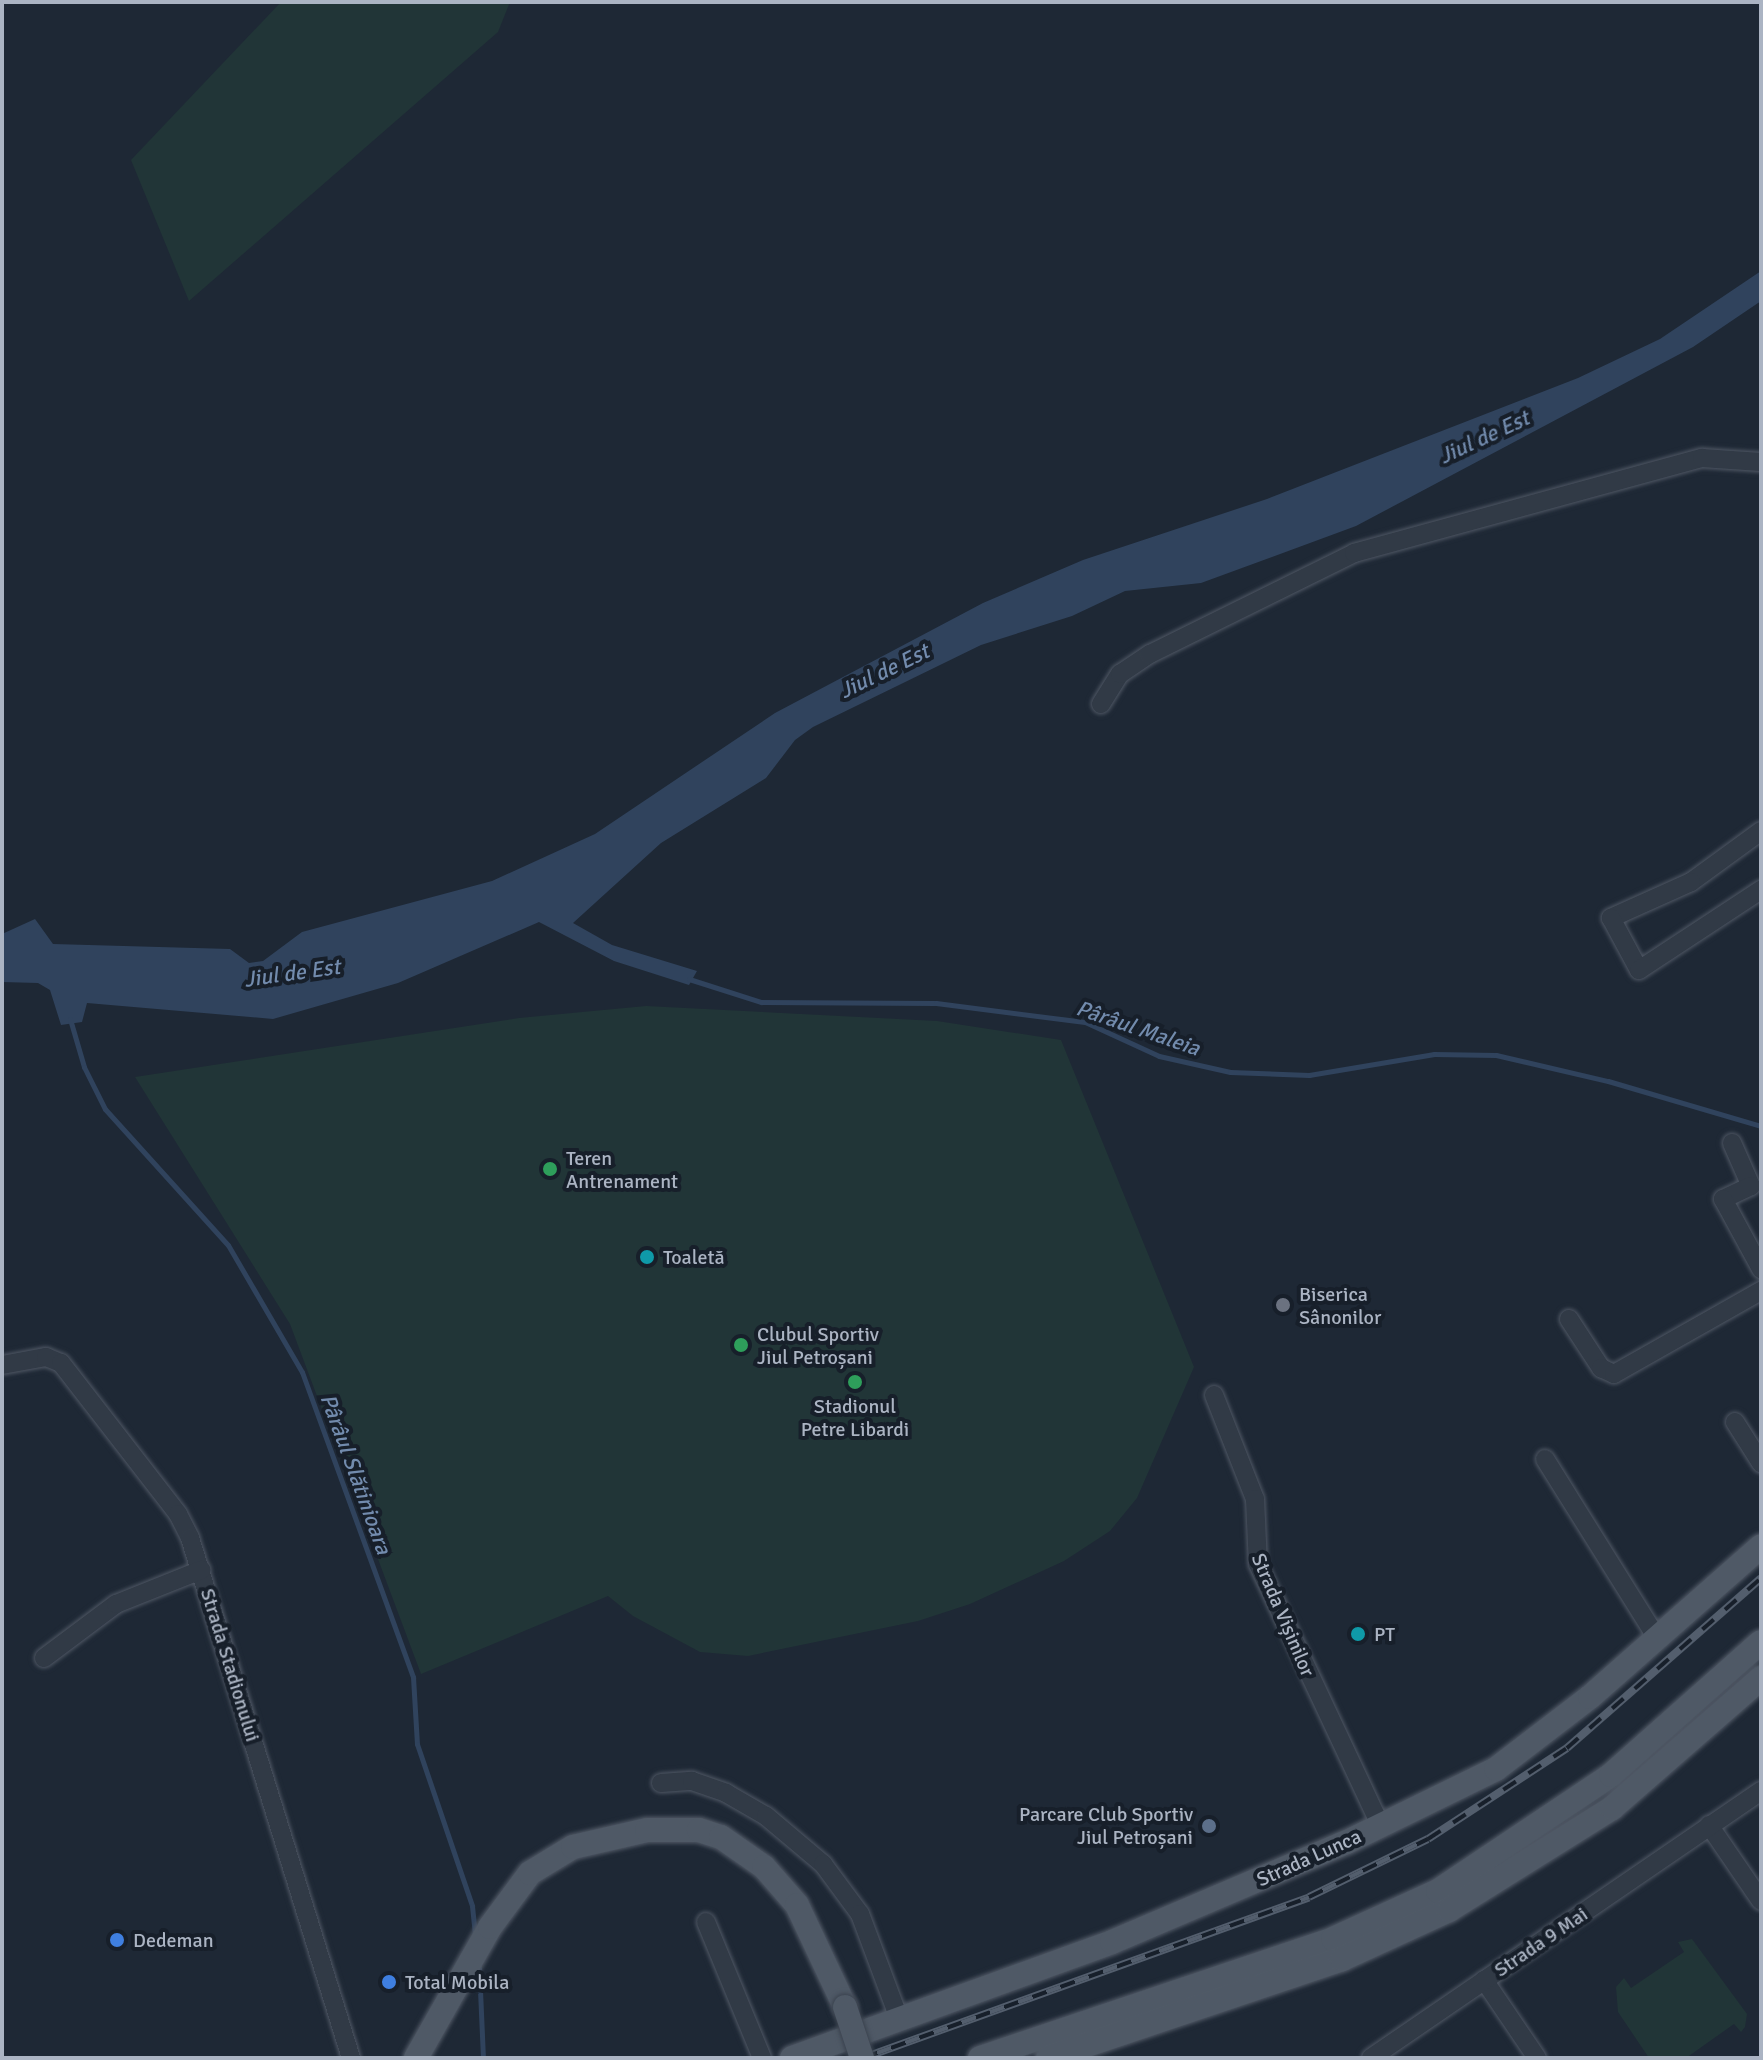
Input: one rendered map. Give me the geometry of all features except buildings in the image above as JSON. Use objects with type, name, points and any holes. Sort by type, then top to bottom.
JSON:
[{"type":"main road","name":"Strada Lunca","points":[[792,2058],[1126,1936],[1381,1826],[1496,1769],[1534,1743],[1761,1546]]},
{"type":"main road","points":[[980,2058],[1333,1939],[1429,1896],[1611,1775],[1761,1642]]},
{"type":"main road","points":[[1048,2058],[1342,1959],[1449,1910],[1612,1808],[1761,1678]]},
{"type":"main road","points":[[416,2058],[490,1927],[530,1873],[573,1847],[622,1833],[699,1830],[741,1849],[781,1884],[814,1934],[845,2007],[862,2058]]},
{"type":"street","points":[[1101,704],[1120,674],[1150,654],[1354,553],[1702,458],[1761,462]]},
{"type":"street","points":[[1761,831],[1691,882],[1611,918],[1639,970],[1761,890]]},
{"type":"street","points":[[1732,1143],[1751,1186],[1723,1199],[1761,1269]]},
{"type":"street","points":[[1569,1319],[1601,1368],[1614,1374],[1761,1291]]},
{"type":"street","name":"Strada Stadionului","points":[[2,1365],[46,1357],[61,1363],[178,1514],[201,1570],[351,2058]]},
{"type":"street","name":"Strada Vișinilor","points":[[1214,1395],[1255,1499],[1258,1564],[1381,1826]]},
{"type":"street","points":[[1735,1422],[1761,1463]]},
{"type":"street","points":[[1545,1459],[1657,1638]]},
{"type":"street","points":[[44,1658],[116,1604],[201,1570]]},
{"type":"street","points":[[661,1783],[692,1781],[726,1793],[766,1816],[823,1864],[860,1914],[900,2021]]},
{"type":"street","name":"Strada 9 Mai","points":[[1371,2058],[1761,1791]]},
{"type":"street","points":[[1709,1825],[1761,1901]]},
{"type":"street","points":[[706,1922],[762,2058]]},
{"type":"street","points":[[1484,1980],[1537,2058]]},
{"type":"green space","points":[[281,2],[510,2],[498,32],[189,301],[131,160]]},
{"type":"green space","name":"Clubul Sportiv Jiul Petroșani","points":[[646,1006],[937,1021],[1061,1040],[1194,1367],[1137,1498],[1110,1531],[1064,1561],[970,1604],[918,1621],[748,1656],[700,1652],[633,1616],[608,1596],[421,1674],[290,1324],[135,1077],[519,1018]]},
{"type":"green space","points":[[1692,1939],[1747,2014],[1745,2027],[1741,2032],[1734,2024],[1686,2058],[1649,2058],[1618,2012],[1616,1987],[1624,1978],[1631,1988],[1684,1952],[1678,1942]]},
{"type":"water","name":"Jiul de Est","points":[[1761,271],[1761,301],[1693,347],[1356,526],[1201,583],[1125,591],[1072,616],[981,645],[813,727],[795,740],[766,778],[661,843],[573,923],[612,945],[697,971],[689,985],[614,961],[539,922],[398,983],[273,1019],[87,1003],[82,1022],[61,1025],[50,990],[38,983],[2,982],[2,934],[35,919],[53,944],[230,949],[249,963],[263,961],[302,932],[492,881],[595,834],[775,713],[983,603],[1083,560],[1267,499],[1578,378],[1660,339]]},
{"type":"waterway","name":"Pârâul Maleia","points":[[689,979],[761,1002],[936,1003],[1085,1022],[1159,1056],[1230,1072],[1309,1075],[1434,1054],[1496,1055],[1608,1081],[1761,1126]]},
{"type":"waterway","name":"Pârâul Slătinioara","points":[[70,1019],[84,1067],[105,1109],[228,1245],[302,1372],[413,1677],[417,1744],[472,1906],[475,1933]]},
{"type":"waterway","name":"Pârâul Slătinioara","points":[[479,1967],[483,2058]]},
{"type":"railway","points":[[863,2058],[1309,1897],[1428,1839],[1567,1748],[1761,1578]]},
{"type":"place","name":"Teren Antrenament","points":[[550,1169]]},
{"type":"place","name":"Toaletă","points":[[647,1257]]},
{"type":"place","name":"Biserica Sânonilor","points":[[1283,1305]]},
{"type":"place","name":"Clubul Sportiv Jiul Petroșani","points":[[741,1345]]},
{"type":"place","name":"Stadionul Petre Libardi","points":[[855,1382]]},
{"type":"place","name":"PT","points":[[1358,1634]]},
{"type":"place","name":"Parcare Club Sportiv Jiul Petroșani","points":[[1209,1826]]},
{"type":"place","name":"Dedeman","points":[[117,1940]]},
{"type":"place","name":"Total Mobila","points":[[389,1982]]}]
